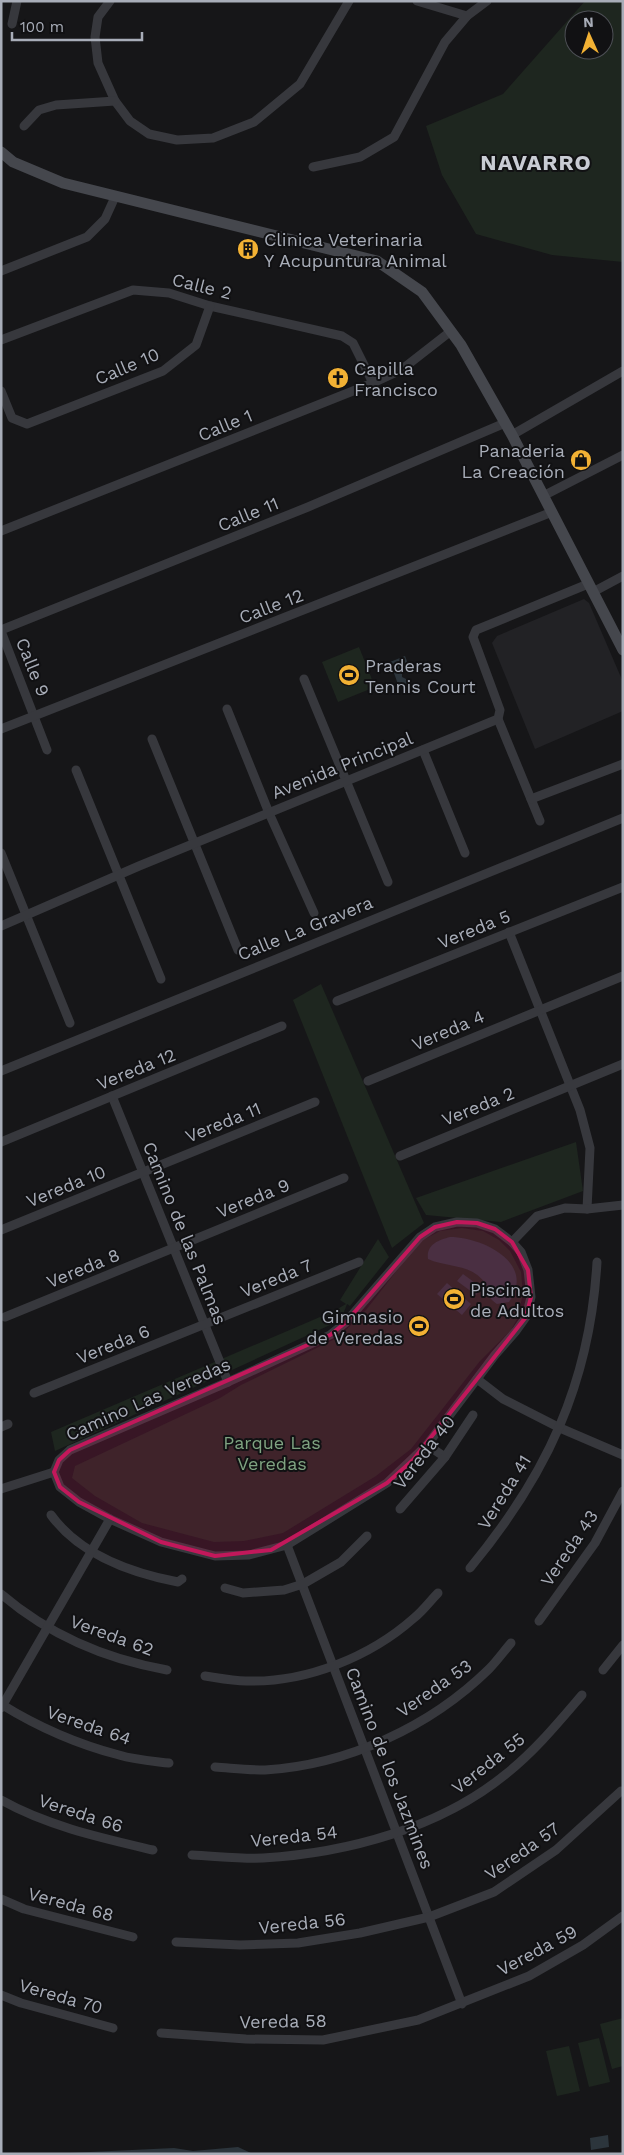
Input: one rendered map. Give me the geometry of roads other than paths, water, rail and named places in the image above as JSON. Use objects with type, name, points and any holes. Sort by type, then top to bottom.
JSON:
[{"type":"street","points":[[12,24],[17,1]]},
{"type":"street","points":[[110,1],[98,17],[94,37],[98,63],[115,102],[130,121],[149,134],[178,140],[213,138],[254,122],[300,84],[349,1]]},
{"type":"street","points":[[417,1],[443,11],[467,16]]},
{"type":"street","points":[[313,167],[360,157],[394,137],[445,42],[467,16],[487,1]]},
{"type":"street","points":[[24,126],[39,110],[56,104],[115,102]]},
{"type":"street","points":[[1,152],[13,162],[53,180],[377,261],[422,292],[461,345],[512,435],[623,650]]},
{"type":"street","points":[[1,271],[87,237],[105,219],[115,197]]},
{"type":"street","name":"Calle 2","points":[[1,340],[133,290],[170,293],[210,306],[342,336],[354,343],[373,383]]},
{"type":"street","name":"Calle 10","points":[[1,391],[12,418],[27,424],[163,371],[196,345],[210,306]]},
{"type":"street","name":"Calle 1","points":[[1,531],[373,383],[401,370],[450,331]]},
{"type":"street","points":[[512,435],[623,371]]},
{"type":"street","name":"Calle 11","points":[[1,630],[308,507],[505,423]]},
{"type":"street","points":[[543,496],[623,455]]},
{"type":"street","name":"Calle 12","points":[[1,729],[552,512]]},
{"type":"street","points":[[540,821],[498,719],[500,710],[476,645],[474,637],[476,630],[623,576]]},
{"type":"street","name":"Calle 9","points":[[1,630],[47,750]]},
{"type":"street","points":[[304,679],[388,882]]},
{"type":"street","points":[[227,709],[269,813],[314,913]]},
{"type":"street","name":"Avenida Principal","points":[[1,926],[119,875],[498,719]]},
{"type":"street","points":[[152,739],[238,950]]},
{"type":"street","points":[[423,750],[465,853]]},
{"type":"street","points":[[530,799],[623,764]]},
{"type":"street","points":[[76,770],[161,979]]},
{"type":"street","name":"Calle La Gravera","points":[[1,1071],[623,818]]},
{"type":"street","points":[[1,853],[70,1023]]},
{"type":"street","name":"Vereda 5","points":[[337,1001],[623,887]]},
{"type":"street","points":[[510,932],[580,1110],[590,1148],[587,1209]]},
{"type":"street","name":"Vereda 4","points":[[368,1081],[623,976]]},
{"type":"street","name":"Vereda 12","points":[[1,1142],[282,1026]]},
{"type":"street","name":"Vereda 2","points":[[400,1156],[623,1064]]},
{"type":"street","name":"Camino de las Palmas","points":[[112,1096],[228,1382]]},
{"type":"street","name":"Vereda 11","points":[[144,1172],[315,1102]]},
{"type":"street","name":"Vereda 10","points":[[1,1230],[144,1172]]},
{"type":"street","name":"Vereda 9","points":[[174,1248],[344,1178]]},
{"type":"street","points":[[512,1242],[537,1216],[565,1208],[587,1209],[623,1205]]},
{"type":"street","name":"Camino Las Veredas","points":[[457,1222],[477,1223],[495,1229],[512,1242],[521,1252],[528,1270],[530,1297],[526,1317],[477,1379],[427,1445],[387,1483],[287,1545],[249,1555],[214,1556],[161,1542],[110,1519],[79,1502],[60,1488],[54,1472],[58,1460],[70,1450],[228,1382],[330,1334],[345,1323],[420,1237],[435,1228],[457,1222]]},
{"type":"street","name":"Vereda 8","points":[[5,1317],[174,1248]]},
{"type":"street","name":"Vereda 7","points":[[205,1324],[359,1262]]},
{"type":"street","name":"Vereda 41","points":[[470,1568],[492,1542],[532,1483],[560,1428],[583,1361],[594,1303],[597,1262]]},
{"type":"street","name":"Vereda 6","points":[[34,1393],[205,1324]]},
{"type":"street","points":[[477,1379],[503,1399],[560,1428],[623,1456]]},
{"type":"street","name":"Vereda 40","points":[[400,1509],[445,1457],[473,1415]]},
{"type":"street","points":[[427,1445],[445,1457]]},
{"type":"street","points":[[1,1489],[54,1472]]},
{"type":"street","name":"Vereda 43","points":[[538,1620],[594,1543],[623,1492]]},
{"type":"street","points":[[50,1515],[69,1535],[92,1551],[116,1564],[144,1574],[178,1582],[182,1578]]},
{"type":"street","points":[[2,1706],[110,1519]]},
{"type":"street","points":[[225,1588],[243,1592],[276,1591],[303,1584],[341,1562],[366,1536]]},
{"type":"street","name":"Camino de los Jazmines","points":[[287,1545],[462,2004]]},
{"type":"street","points":[[205,1676],[246,1681],[285,1679],[333,1666],[379,1645],[415,1618],[438,1593]]},
{"type":"street","name":"Vereda 62","points":[[1,1594],[17,1608],[47,1628],[80,1644],[117,1659],[167,1670]]},
{"type":"street","name":"Vereda 53","points":[[215,1767],[264,1770],[314,1763],[366,1748],[420,1722],[456,1697],[490,1669],[511,1643]]},
{"type":"street","points":[[603,1670],[623,1645]]},
{"type":"street","name":"Vereda 55","points":[[397,1831],[455,1810],[506,1775],[546,1737],[582,1695]]},
{"type":"street","name":"Vereda 64","points":[[2,1706],[70,1739],[120,1756],[169,1763]]},
{"type":"street","name":"Vereda 57","points":[[430,1917],[494,1892],[556,1850],[621,1791]]},
{"type":"street","name":"Vereda 66","points":[[1,1800],[20,1810],[102,1838],[152,1850]]},
{"type":"street","name":"Vereda 54","points":[[192,1855],[261,1858],[315,1854],[366,1843],[397,1831]]},
{"type":"street","name":"Vereda 68","points":[[1,1899],[24,1909],[133,1937]]},
{"type":"street","name":"Vereda 59","points":[[462,2004],[529,1976],[583,1945],[623,1916]]},
{"type":"street","name":"Vereda 56","points":[[176,1942],[240,1945],[298,1943],[360,1933],[430,1917]]},
{"type":"street","name":"Vereda 70","points":[[1,1995],[22,2003],[113,2028]]},
{"type":"street","name":"Vereda 58","points":[[161,2033],[246,2039],[323,2040],[418,2020],[462,2004]]},
{"type":"place","name":"Clinica Veterinaria Y Acupuntura Animal","points":[[248,249]]},
{"type":"place","name":"Capilla Francisco","points":[[338,378]]},
{"type":"place","name":"Panaderia La Creación","points":[[581,460]]},
{"type":"place","name":"Praderas Tennis Court","points":[[349,675]]},
{"type":"place","name":"Piscina de Adultos","points":[[454,1299]]},
{"type":"place","name":"Gimnasio de Veredas","points":[[419,1326]]},
{"type":"district","name":"NAVARRO","points":[[536,162]]},
{"type":"park label","name":"Parque Las Veredas","points":[[272,1452]]}]
